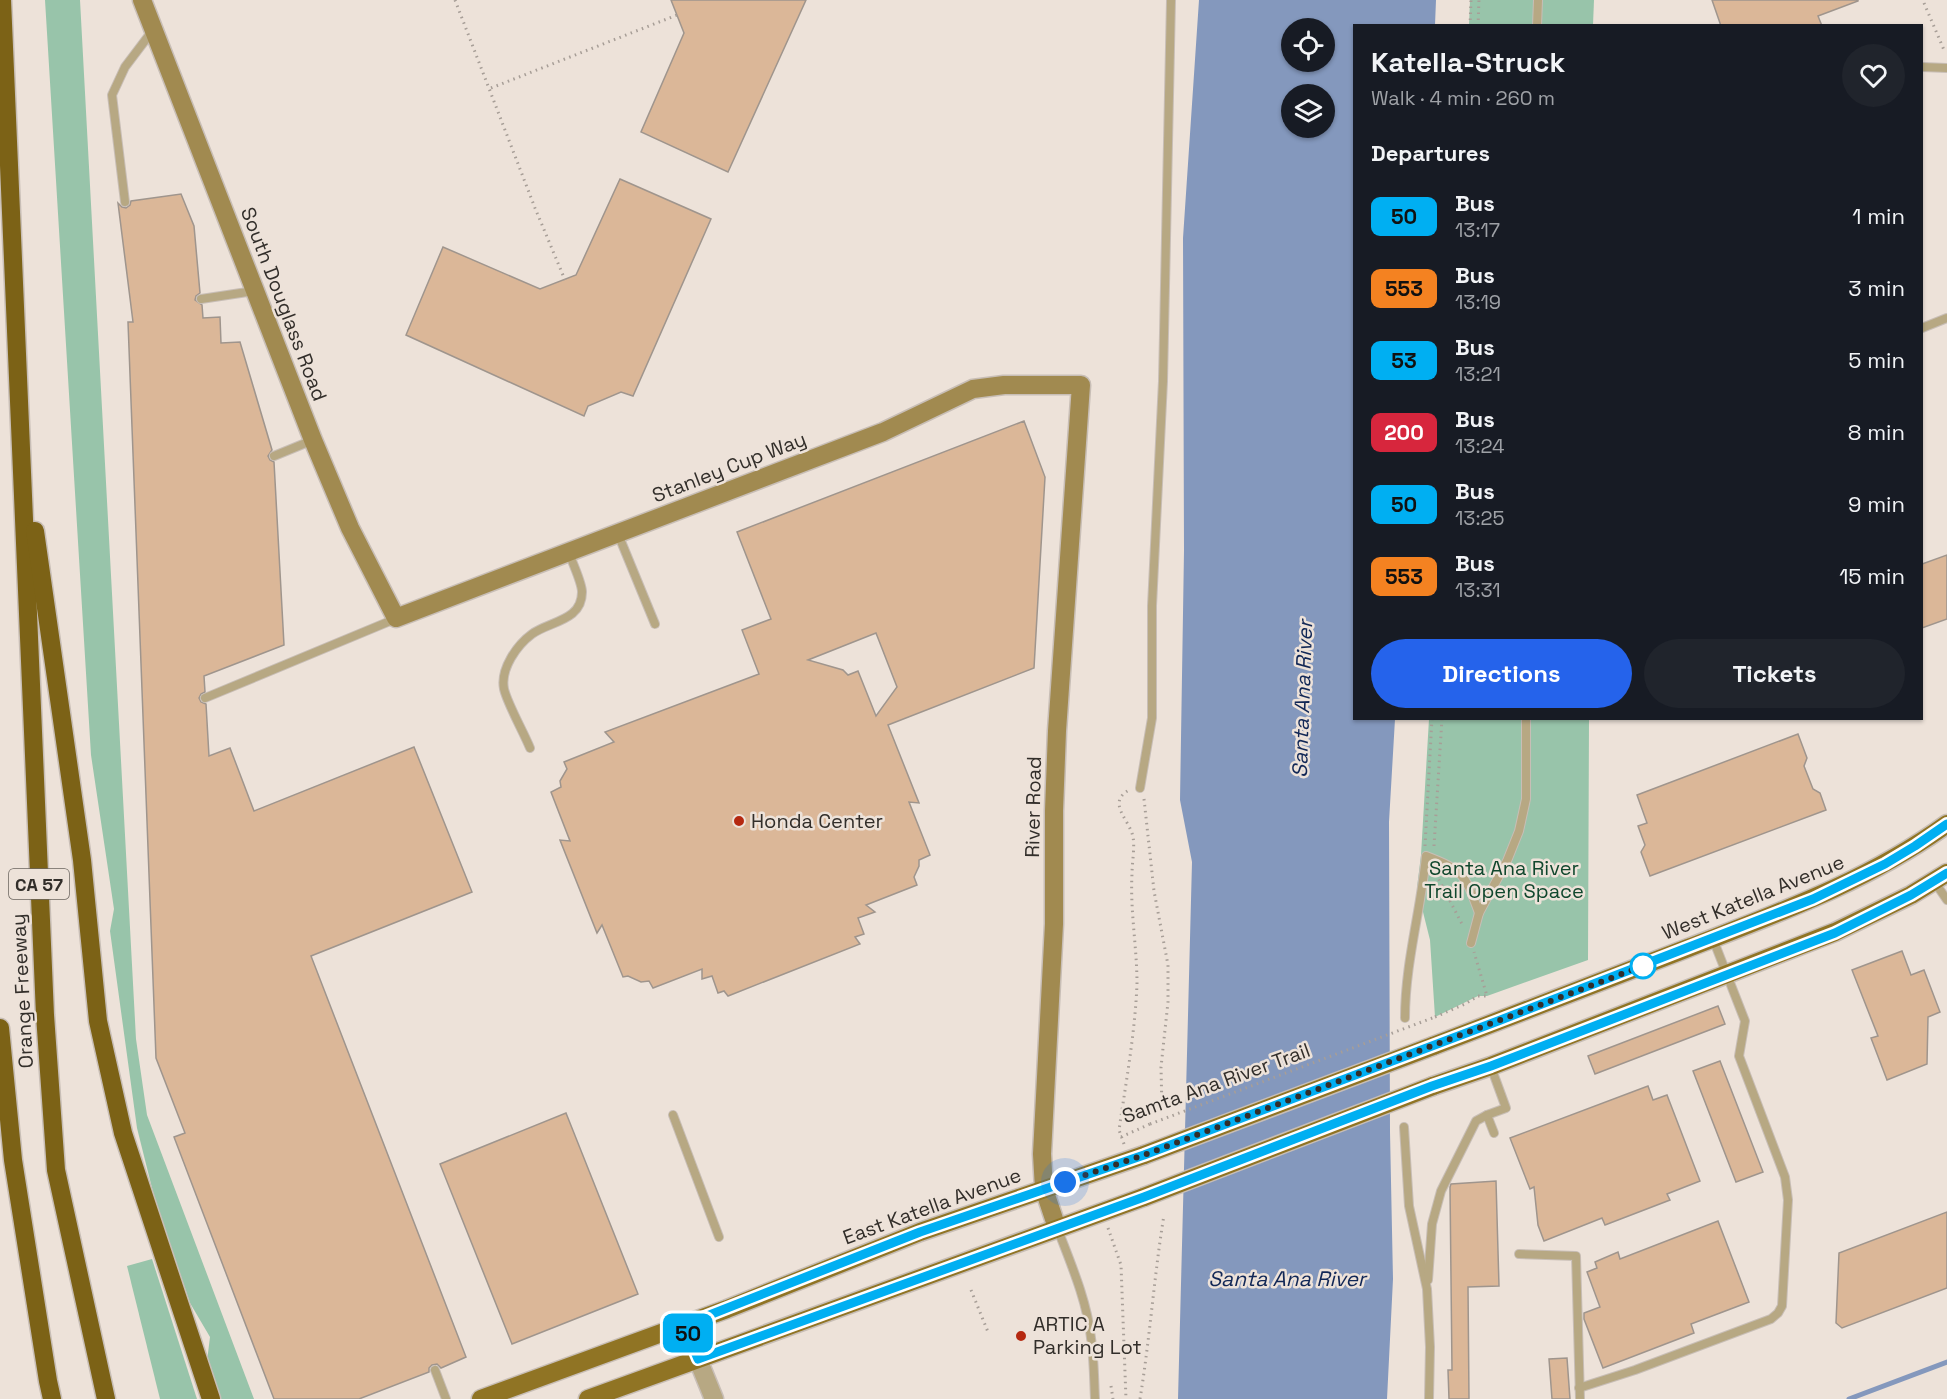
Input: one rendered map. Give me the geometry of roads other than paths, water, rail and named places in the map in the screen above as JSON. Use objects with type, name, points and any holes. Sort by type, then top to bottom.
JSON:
[{"type":"highway","name":"Orange Freeway","points":[[2,0],[44,1003],[56,1170],[106,1399]]},
{"type":"highway","points":[[20,431],[82,860],[98,1021],[123,1133],[211,1399]]},
{"type":"highway","name":"Orange Freeway","points":[[0,1028],[13,1160],[52,1399]]},
{"type":"highway","points":[[91,1334],[120,1399]]},
{"type":"main road","name":"South Douglass Road","points":[[142,0],[313,440],[350,528],[396,618]]},
{"type":"main road","name":"Stanley Cup Way","points":[[396,618],[883,432],[973,389],[1004,385],[1081,385]]},
{"type":"main road","name":"River Road","points":[[1057,1228],[1044,1189],[1042,1154],[1055,913],[1056,742],[1081,385]]},
{"type":"main road","name":"West Katella Avenue","points":[[1433,1046],[1713,939],[1851,882],[1915,846],[1947,824]]},
{"type":"main road","points":[[588,1399],[1144,1197],[1432,1086],[1491,1066],[1835,933],[1941,877]]},
{"type":"main road","name":"East Katella Avenue","points":[[481,1399],[684,1325],[920,1232],[1144,1155],[1433,1046]]},
{"type":"street","points":[[684,1325],[714,1399]]},
{"type":"lane","points":[[1140,788],[1152,717],[1152,606],[1163,381],[1171,0]]},
{"type":"lane","points":[[1537,24],[1538,0]]},
{"type":"lane","points":[[125,202],[112,94],[125,67],[154,29]]},
{"type":"lane","points":[[1923,67],[1947,68]]},
{"type":"lane","points":[[201,298],[254,291]]},
{"type":"lane","points":[[1923,328],[1947,318]]},
{"type":"lane","points":[[274,456],[313,440]]},
{"type":"lane","points":[[618,533],[655,624]]},
{"type":"lane","points":[[531,748],[504,688],[507,667],[516,651],[532,634],[569,617],[578,605],[582,591],[569,552]]},
{"type":"lane","points":[[206,698],[396,618]]},
{"type":"lane","points":[[1471,944],[1479,913],[1507,861],[1519,831],[1526,799],[1526,720]]},
{"type":"lane","points":[[1405,1018],[1405,992],[1426,856],[1451,865],[1467,881],[1479,913]]},
{"type":"lane","points":[[1941,877],[1947,900]]},
{"type":"lane","points":[[1579,1388],[1635,1370],[1771,1319],[1782,1306],[1788,1200],[1785,1177],[1739,1056],[1745,1021],[1713,939]]},
{"type":"lane","points":[[1430,1399],[1427,1289],[1432,1224],[1441,1191],[1458,1152],[1476,1121],[1506,1108],[1491,1066]]},
{"type":"lane","points":[[673,1115],[719,1237]]},
{"type":"lane","points":[[1487,1115],[1494,1133]]},
{"type":"lane","points":[[1404,1127],[1409,1206],[1427,1289]]},
{"type":"lane","points":[[1057,1228],[1076,1278],[1089,1323],[1095,1399]]},
{"type":"lane","points":[[1519,1254],[1576,1256],[1580,1399]]},
{"type":"lane","points":[[435,1370],[446,1399]]},
{"type":"water","name":"Santa Ana River","points":[[1199,0],[1436,0],[1435,24],[1353,24],[1353,720],[1395,720],[1389,822],[1393,1279],[1387,1399],[1178,1399],[1192,862],[1180,800],[1184,551],[1183,238]]},
{"type":"waterway","points":[[1849,1399],[1947,1362]]},
{"type":"place","name":"Honda Center","points":[[739,821]]},
{"type":"place","name":"ARTIC A Parking Lot","points":[[1021,1336]]},
{"type":"park label","name":"Santa Ana River Trail Open Space","points":[[1504,880]]}]
